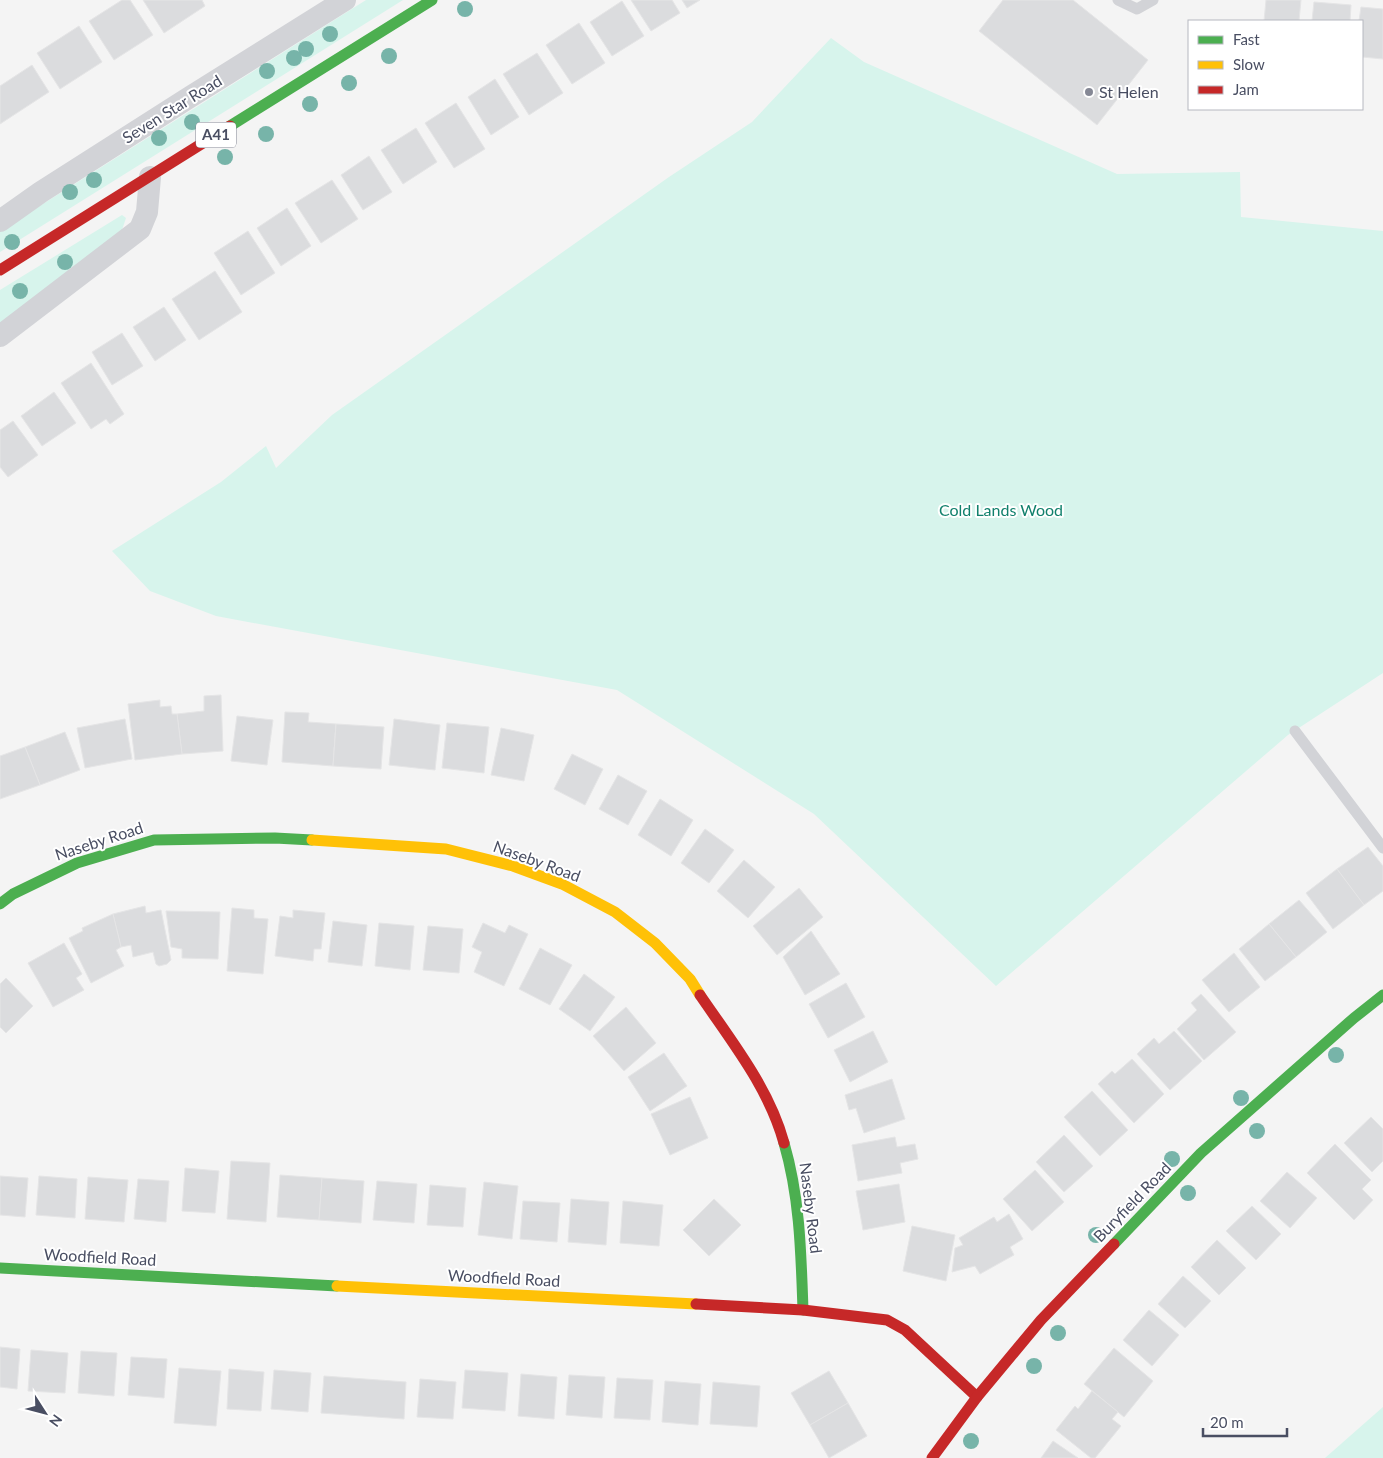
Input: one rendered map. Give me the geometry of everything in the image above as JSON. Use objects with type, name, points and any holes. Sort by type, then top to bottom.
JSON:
[{"type":"main road","name":"A41","points":[[0,270],[432,0]]},
{"type":"main road","name":"Naseby Road","points":[[0,904],[13,894],[77,863],[154,840],[275,838],[446,849],[513,866],[562,884],[614,912],[655,943],[669,957],[690,979],[762,1087],[781,1131],[793,1174],[801,1239],[803,1310]]},
{"type":"main road","name":"Buryfield Road","points":[[932,1458],[977,1397],[1042,1320],[1202,1153],[1354,1018],[1383,995]]},
{"type":"main road","name":"Woodfield Road","points":[[0,1268],[803,1310],[887,1320],[905,1330],[977,1397]]},
{"type":"street","name":"Seven Star Road","points":[[0,221],[41,192],[346,0]]},
{"type":"street","points":[[0,336],[140,229],[147,212],[150,176]]},
{"type":"lane","points":[[1118,0],[1137,9],[1153,0]]},
{"type":"lane","points":[[1295,731],[1383,848]]},
{"type":"green space","points":[[366,0],[403,0],[0,252],[0,231]]},
{"type":"green space","name":"Cold Lands Wood","points":[[831,38],[864,62],[1117,174],[1240,172],[1241,217],[1383,231],[1383,673],[1288,735],[996,986],[814,814],[617,690],[216,616],[150,591],[112,551],[221,482],[266,446],[276,468],[332,415],[669,177],[752,122]]},
{"type":"green space","points":[[122,215],[126,218],[121,233],[0,325],[0,290]]},
{"type":"green space","points":[[1383,1407],[1383,1458],[1325,1458]]},
{"type":"building","points":[[122,0],[130,0],[153,35],[114,60],[89,21]]},
{"type":"building","points":[[143,0],[202,0],[205,6],[164,33]]},
{"type":"building","points":[[631,0],[672,0],[680,13],[651,31]]},
{"type":"building","points":[[682,0],[700,0],[687,8]]},
{"type":"building","name":"St Helen","points":[[1003,0],[1073,0],[1148,60],[1097,125],[979,31]]},
{"type":"building","points":[[1266,0],[1301,0],[1299,20],[1264,20]]},
{"type":"building","points":[[622,1],[644,36],[612,56],[590,22]]},
{"type":"building","points":[[1314,2],[1351,5],[1350,20],[1312,20]]},
{"type":"building","points":[[1361,7],[1383,9],[1383,59],[1363,57],[1363,20],[1359,20]]},
{"type":"building","points":[[579,23],[605,63],[572,84],[546,45]]},
{"type":"building","points":[[79,26],[102,62],[60,89],[37,53]]},
{"type":"building","points":[[537,53],[563,93],[529,115],[503,74]]},
{"type":"building","points":[[32,65],[49,92],[0,124],[0,86]]},
{"type":"building","points":[[495,79],[519,117],[491,135],[468,97]]},
{"type":"building","points":[[456,103],[485,149],[454,168],[425,123]]},
{"type":"building","points":[[416,128],[437,162],[403,184],[381,150]]},
{"type":"building","points":[[369,156],[392,192],[363,210],[341,175]]},
{"type":"building","points":[[332,180],[358,219],[321,243],[295,203]]},
{"type":"building","points":[[287,208],[311,246],[281,266],[257,228]]},
{"type":"building","points":[[248,231],[275,273],[241,295],[214,253]]},
{"type":"building","points":[[215,271],[242,312],[199,340],[172,299]]},
{"type":"building","points":[[164,307],[186,340],[155,361],[133,327]]},
{"type":"building","points":[[122,333],[143,366],[112,385],[92,352]]},
{"type":"building","points":[[91,363],[124,414],[110,424],[106,419],[91,429],[61,383]]},
{"type":"building","points":[[54,392],[76,423],[42,446],[21,416]]},
{"type":"building","points":[[13,421],[38,455],[8,477],[0,467],[0,430]]},
{"type":"building","points":[[221,695],[223,751],[182,754],[177,714],[204,711],[204,696]]},
{"type":"building","points":[[160,700],[160,707],[171,706],[172,714],[177,714],[182,754],[135,760],[128,704]]},
{"type":"building","points":[[285,712],[309,713],[308,722],[336,724],[333,766],[282,762]]},
{"type":"building","points":[[237,716],[273,720],[267,765],[231,761]]},
{"type":"building","points":[[125,719],[132,759],[85,768],[77,728]]},
{"type":"building","points":[[394,719],[440,725],[435,770],[389,765]]},
{"type":"building","points":[[447,723],[489,727],[484,773],[442,768]]},
{"type":"building","points":[[336,724],[384,727],[381,769],[333,766]]},
{"type":"building","points":[[501,728],[534,735],[524,781],[491,775]]},
{"type":"building","points":[[65,732],[80,770],[40,785],[25,747]]},
{"type":"building","points":[[25,747],[40,785],[0,799],[0,756]]},
{"type":"building","points":[[572,754],[603,769],[585,805],[554,789]]},
{"type":"building","points":[[618,775],[647,791],[628,825],[599,809]]},
{"type":"building","points":[[660,799],[693,820],[671,856],[638,835]]},
{"type":"building","points":[[705,829],[734,850],[709,883],[681,863]]},
{"type":"building","points":[[1368,847],[1383,866],[1383,891],[1364,905],[1337,869]]},
{"type":"building","points":[[744,860],[775,887],[748,918],[717,891]]},
{"type":"building","points":[[1337,869],[1364,905],[1333,929],[1306,893]]},
{"type":"building","points":[[799,888],[823,917],[777,955],[753,926]]},
{"type":"building","points":[[1299,900],[1327,932],[1296,957],[1269,924]]},
{"type":"building","points":[[145,906],[146,913],[161,910],[171,960],[167,964],[159,966],[156,964],[153,952],[133,957],[131,945],[121,947],[113,914]]},
{"type":"building","points":[[232,908],[254,910],[254,918],[268,919],[263,974],[227,971]]},
{"type":"building","points":[[293,910],[325,913],[321,949],[314,949],[313,961],[275,956],[280,916],[293,918]]},
{"type":"building","points":[[166,911],[220,912],[218,959],[182,958],[182,949],[171,947]]},
{"type":"building","points":[[113,914],[121,947],[116,950],[124,966],[91,983],[69,938],[83,931],[82,928]]},
{"type":"building","points":[[333,921],[367,925],[362,966],[328,962]]},
{"type":"building","points":[[379,923],[414,926],[410,970],[375,966]]},
{"type":"building","points":[[483,923],[505,933],[509,925],[528,934],[504,986],[474,972],[482,952],[472,947]]},
{"type":"building","points":[[1269,924],[1296,957],[1265,981],[1239,949]]},
{"type":"building","points":[[428,926],[463,929],[459,973],[423,970]]},
{"type":"building","points":[[811,931],[840,974],[805,995],[783,957]]},
{"type":"building","points":[[64,943],[82,974],[76,978],[84,990],[53,1007],[28,963]]},
{"type":"building","points":[[540,948],[572,965],[550,1005],[519,989]]},
{"type":"building","points":[[1234,953],[1260,987],[1229,1012],[1202,980]]},
{"type":"building","points":[[584,974],[615,997],[590,1031],[559,1009]]},
{"type":"building","points":[[6,978],[33,1006],[6,1033],[0,1027],[0,984]]},
{"type":"building","points":[[846,983],[865,1017],[828,1038],[809,1004]]},
{"type":"building","points":[[1201,994],[1236,1032],[1204,1060],[1177,1029],[1197,1010],[1191,1003]]},
{"type":"building","points":[[626,1007],[656,1043],[624,1071],[593,1036]]},
{"type":"building","points":[[873,1031],[888,1062],[850,1082],[834,1050]]},
{"type":"building","points":[[1174,1031],[1202,1061],[1170,1090],[1137,1054],[1154,1038],[1159,1044]]},
{"type":"building","points":[[664,1053],[687,1086],[650,1111],[628,1077]]},
{"type":"building","points":[[1132,1059],[1164,1094],[1134,1123],[1098,1084],[1112,1071],[1115,1074]]},
{"type":"building","points":[[892,1079],[905,1119],[864,1133],[856,1108],[849,1110],[845,1095]]},
{"type":"building","points":[[1092,1091],[1128,1130],[1100,1156],[1064,1117]]},
{"type":"building","points":[[690,1097],[708,1138],[670,1155],[651,1114]]},
{"type":"building","points":[[1371,1117],[1383,1129],[1383,1161],[1372,1172],[1344,1143]]},
{"type":"building","points":[[1064,1135],[1093,1166],[1064,1192],[1036,1162]]},
{"type":"building","points":[[895,1137],[897,1147],[915,1144],[918,1159],[900,1163],[902,1173],[858,1181],[852,1145]]},
{"type":"building","points":[[1335,1144],[1371,1180],[1362,1189],[1373,1200],[1354,1220],[1307,1173]]},
{"type":"building","points":[[231,1161],[270,1163],[266,1222],[227,1219]]},
{"type":"building","points":[[185,1168],[219,1171],[215,1213],[182,1211]]},
{"type":"building","points":[[1035,1170],[1064,1202],[1032,1231],[1003,1199]]},
{"type":"building","points":[[1287,1172],[1317,1198],[1290,1228],[1260,1201]]},
{"type":"building","points":[[280,1175],[322,1178],[319,1220],[277,1217]]},
{"type":"building","points":[[0,1176],[28,1178],[25,1217],[0,1215]]},
{"type":"building","points":[[39,1176],[77,1179],[75,1218],[36,1215]]},
{"type":"building","points":[[88,1177],[128,1180],[124,1222],[85,1219]]},
{"type":"building","points":[[322,1178],[364,1181],[361,1223],[319,1220]]},
{"type":"building","points":[[138,1179],[169,1181],[166,1222],[134,1219]]},
{"type":"building","points":[[377,1181],[417,1184],[414,1223],[373,1220]]},
{"type":"building","points":[[484,1182],[518,1186],[512,1239],[478,1235]]},
{"type":"building","points":[[899,1184],[905,1222],[863,1230],[856,1191]]},
{"type":"building","points":[[430,1185],[466,1188],[463,1227],[427,1225]]},
{"type":"building","points":[[571,1199],[609,1202],[606,1245],[568,1242]]},
{"type":"building","points":[[714,1199],[741,1225],[709,1256],[683,1230]]},
{"type":"building","points":[[523,1201],[560,1203],[557,1242],[520,1239]]},
{"type":"building","points":[[623,1201],[663,1205],[659,1246],[620,1243]]},
{"type":"building","points":[[1252,1206],[1281,1234],[1256,1260],[1226,1231]]},
{"type":"building","points":[[1009,1214],[1023,1239],[1010,1247],[1014,1255],[980,1274],[975,1266],[952,1272],[955,1248],[963,1245],[959,1238],[994,1217],[997,1222]]},
{"type":"building","points":[[912,1226],[955,1235],[946,1281],[903,1271]]},
{"type":"building","points":[[1217,1240],[1246,1268],[1219,1295],[1191,1267]]},
{"type":"building","points":[[1183,1276],[1211,1301],[1185,1328],[1158,1304]]},
{"type":"building","points":[[1149,1310],[1179,1335],[1152,1366],[1123,1340]]},
{"type":"building","points":[[0,1347],[20,1349],[17,1389],[0,1387]]},
{"type":"building","points":[[1114,1348],[1153,1381],[1124,1417],[1084,1384]]},
{"type":"building","points":[[31,1350],[68,1353],[65,1393],[28,1391]]},
{"type":"building","points":[[81,1351],[117,1353],[114,1396],[78,1393]]},
{"type":"building","points":[[131,1357],[167,1359],[164,1398],[128,1395]]},
{"type":"building","points":[[179,1368],[221,1371],[216,1426],[174,1423]]},
{"type":"building","points":[[229,1369],[264,1372],[261,1411],[227,1409]]},
{"type":"building","points":[[274,1370],[311,1373],[308,1412],[271,1409]]},
{"type":"building","points":[[465,1370],[508,1373],[505,1411],[462,1408]]},
{"type":"building","points":[[829,1371],[848,1403],[810,1425],[791,1393]]},
{"type":"building","points":[[521,1374],[557,1377],[554,1419],[518,1416]]},
{"type":"building","points":[[569,1375],[605,1377],[602,1418],[566,1415]]},
{"type":"building","points":[[324,1376],[406,1382],[404,1419],[321,1413]]},
{"type":"building","points":[[617,1378],[653,1380],[650,1420],[614,1418]]},
{"type":"building","points":[[420,1379],[456,1382],[453,1419],[417,1417]]},
{"type":"building","points":[[665,1381],[701,1384],[698,1425],[662,1422]]},
{"type":"building","points":[[713,1382],[760,1386],[757,1427],[710,1424]]},
{"type":"building","points":[[1092,1391],[1118,1412],[1112,1419],[1121,1426],[1095,1458],[1091,1458],[1056,1430],[1075,1406],[1078,1409]]},
{"type":"building","points":[[848,1403],[867,1436],[829,1458],[810,1425]]},
{"type":"building","points":[[1053,1441],[1078,1458],[1041,1458]]},
{"type":"traffic: fast","points":[[230,126],[432,0]]},
{"type":"traffic: fast","points":[[0,904],[13,894],[77,863],[154,840],[275,838],[312,840]]},
{"type":"traffic: fast","points":[[1114,1244],[1201,1153],[1354,1018],[1383,995]]},
{"type":"traffic: fast","points":[[784,1143],[797,1205],[803,1310]]},
{"type":"traffic: fast","points":[[0,1268],[337,1286]]},
{"type":"traffic: slow","points":[[312,840],[446,849],[513,866],[562,884],[615,912],[655,943],[690,979],[700,995]]},
{"type":"traffic: slow","points":[[337,1286],[696,1304]]},
{"type":"traffic: jam","points":[[0,270],[230,126]]},
{"type":"traffic: jam","points":[[700,995],[737,1048],[759,1084],[769,1103],[784,1143]]},
{"type":"traffic: jam","points":[[932,1458],[977,1397],[1041,1320],[1114,1244]]},
{"type":"traffic: jam","points":[[696,1304],[803,1310],[887,1320],[905,1330],[977,1397]]},
{"type":"place","name":"St Helen","points":[[1089,92]]}]
